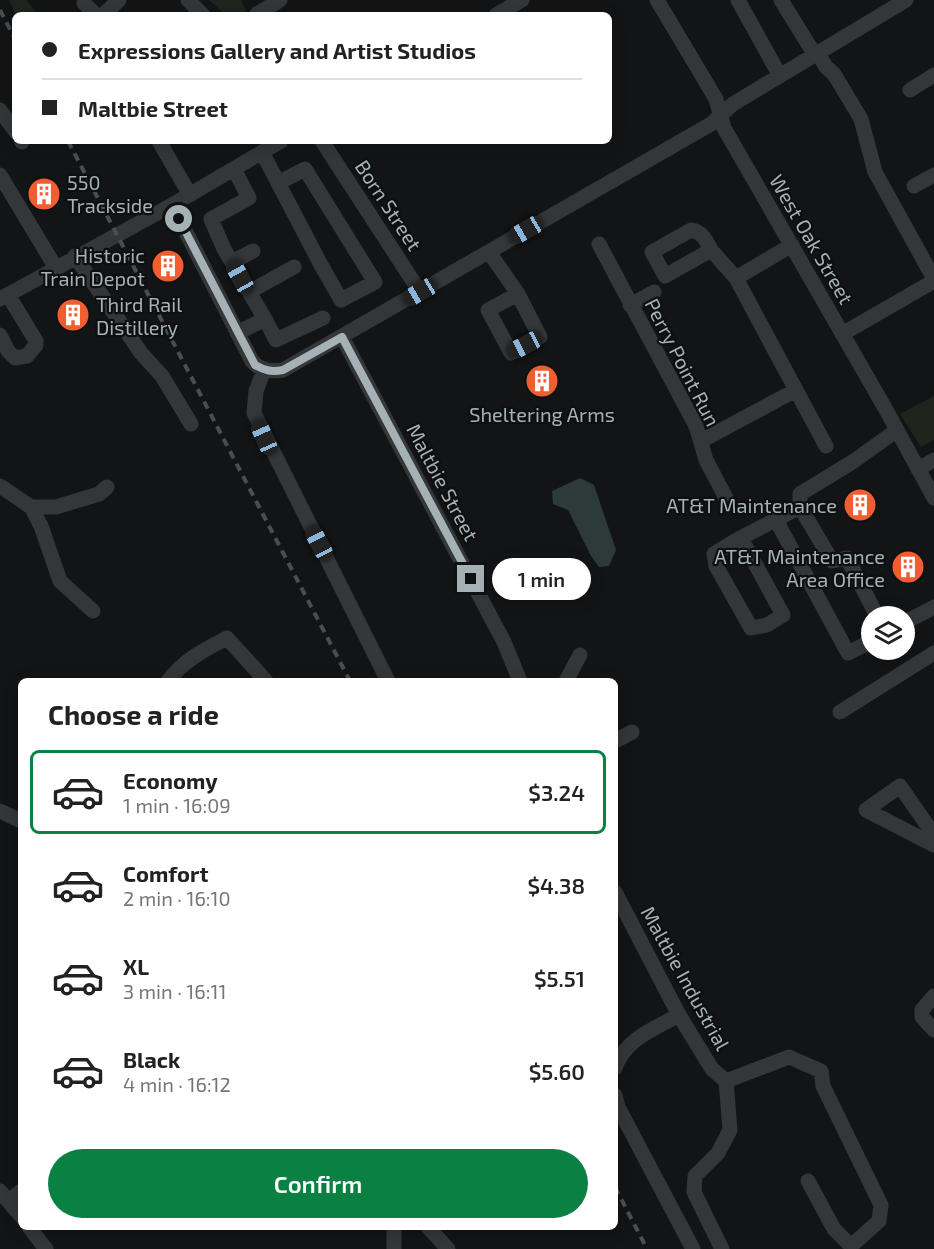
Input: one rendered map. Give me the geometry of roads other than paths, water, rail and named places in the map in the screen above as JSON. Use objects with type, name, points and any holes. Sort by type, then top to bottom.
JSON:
[{"type":"street","points":[[95,12],[119,0]]},
{"type":"street","points":[[188,0],[200,12]]},
{"type":"street","points":[[255,10],[280,0]]},
{"type":"street","points":[[501,12],[522,0]]},
{"type":"street","name":"West Oak Street","points":[[657,0],[716,99],[724,128],[934,498]]},
{"type":"street","points":[[738,0],[780,76]]},
{"type":"street","points":[[781,0],[816,54],[834,74],[861,119],[875,172],[934,280],[842,334]]},
{"type":"street","points":[[172,205],[252,361],[264,370],[273,372],[283,370],[711,124],[734,104],[906,0]]},
{"type":"street","points":[[910,90],[934,75]]},
{"type":"street","points":[[0,110],[12,127]]},
{"type":"street","points":[[161,144],[190,195]]},
{"type":"street","points":[[0,335],[8,351],[15,358],[27,356],[36,345],[36,341],[4,297],[75,256],[190,195],[276,144]]},
{"type":"street","name":"Born Street","points":[[324,144],[420,292]]},
{"type":"street","points":[[262,152],[278,183],[321,265],[341,300],[375,282],[305,169],[278,183]]},
{"type":"street","points":[[234,168],[249,198],[211,219],[228,255],[276,340],[323,318]]},
{"type":"street","points":[[0,175],[56,268]]},
{"type":"street","points":[[914,186],[934,175]]},
{"type":"street","name":"Perry Point Run","points":[[598,244],[696,426],[706,460],[727,500]]},
{"type":"street","points":[[736,278],[792,245]]},
{"type":"street","points":[[711,250],[736,278],[826,446]]},
{"type":"street","points":[[201,261],[253,251]]},
{"type":"street","points":[[489,252],[518,294]]},
{"type":"street","points":[[75,256],[141,353],[162,376],[191,424]]},
{"type":"street","points":[[249,292],[294,267]]},
{"type":"street","points":[[216,290],[240,277]]},
{"type":"street","points":[[630,304],[654,292]]},
{"type":"street","points":[[237,333],[264,319]]},
{"type":"street","name":"Maltbie Street","points":[[342,337],[504,642],[519,678]]},
{"type":"street","points":[[264,370],[256,391],[254,414],[386,678]]},
{"type":"street","points":[[701,441],[796,390]]},
{"type":"street","points":[[872,606],[847,558],[832,561],[800,507],[800,494],[854,461],[897,430]]},
{"type":"street","points":[[918,469],[934,460]]},
{"type":"street","points":[[1,485],[31,507],[41,526],[60,581],[93,611]]},
{"type":"street","points":[[31,507],[56,507],[99,494],[107,487]]},
{"type":"street","points":[[741,538],[783,615],[767,625],[751,627],[716,566],[714,554],[741,538],[800,507]]},
{"type":"street","points":[[776,520],[848,653],[861,646]]},
{"type":"street","points":[[915,618],[934,608]]},
{"type":"street","points":[[170,678],[177,669],[199,652],[227,638],[263,678]]},
{"type":"street","points":[[840,712],[934,653]]},
{"type":"street","points":[[568,678],[580,655]]},
{"type":"street","points":[[618,739],[632,732]]},
{"type":"street","points":[[934,835],[900,786],[866,810],[934,845]]},
{"type":"street","points":[[0,811],[18,820]]},
{"type":"street","name":"Maltbie Industrial","points":[[618,898],[679,1015],[712,1069],[726,1081]]},
{"type":"street","points":[[934,996],[922,1010],[922,1017],[934,1030]]},
{"type":"street","points":[[618,1059],[627,1046],[637,1038],[679,1015]]},
{"type":"street","points":[[722,1249],[694,1192],[695,1176],[718,1154],[730,1130],[726,1081],[789,1057],[820,1071],[824,1086],[881,1205],[879,1221],[851,1248],[834,1229],[808,1181]]},
{"type":"street","points":[[618,1107],[693,1249]]},
{"type":"street","points":[[10,1195],[18,1210]]},
{"type":"street","points":[[31,1230],[46,1249]]},
{"type":"street","points":[[394,1230],[394,1249]]},
{"type":"street","points":[[431,1230],[448,1249]]},
{"type":"railway","points":[[0,10],[12,33]]},
{"type":"railway","points":[[70,144],[348,678]]},
{"type":"railway","points":[[618,1193],[647,1249]]},
{"type":"place","name":"550 Trackside","points":[[44,194]]},
{"type":"place","name":"Historic Train Depot","points":[[168,266]]},
{"type":"place","name":"Third Rail Distillery","points":[[73,315]]},
{"type":"place","name":"Sheltering Arms","points":[[542,381]]},
{"type":"place","name":"AT&T Maintenance","points":[[860,505]]},
{"type":"place","name":"AT&T Maintenance Area Office","points":[[908,567]]}]
